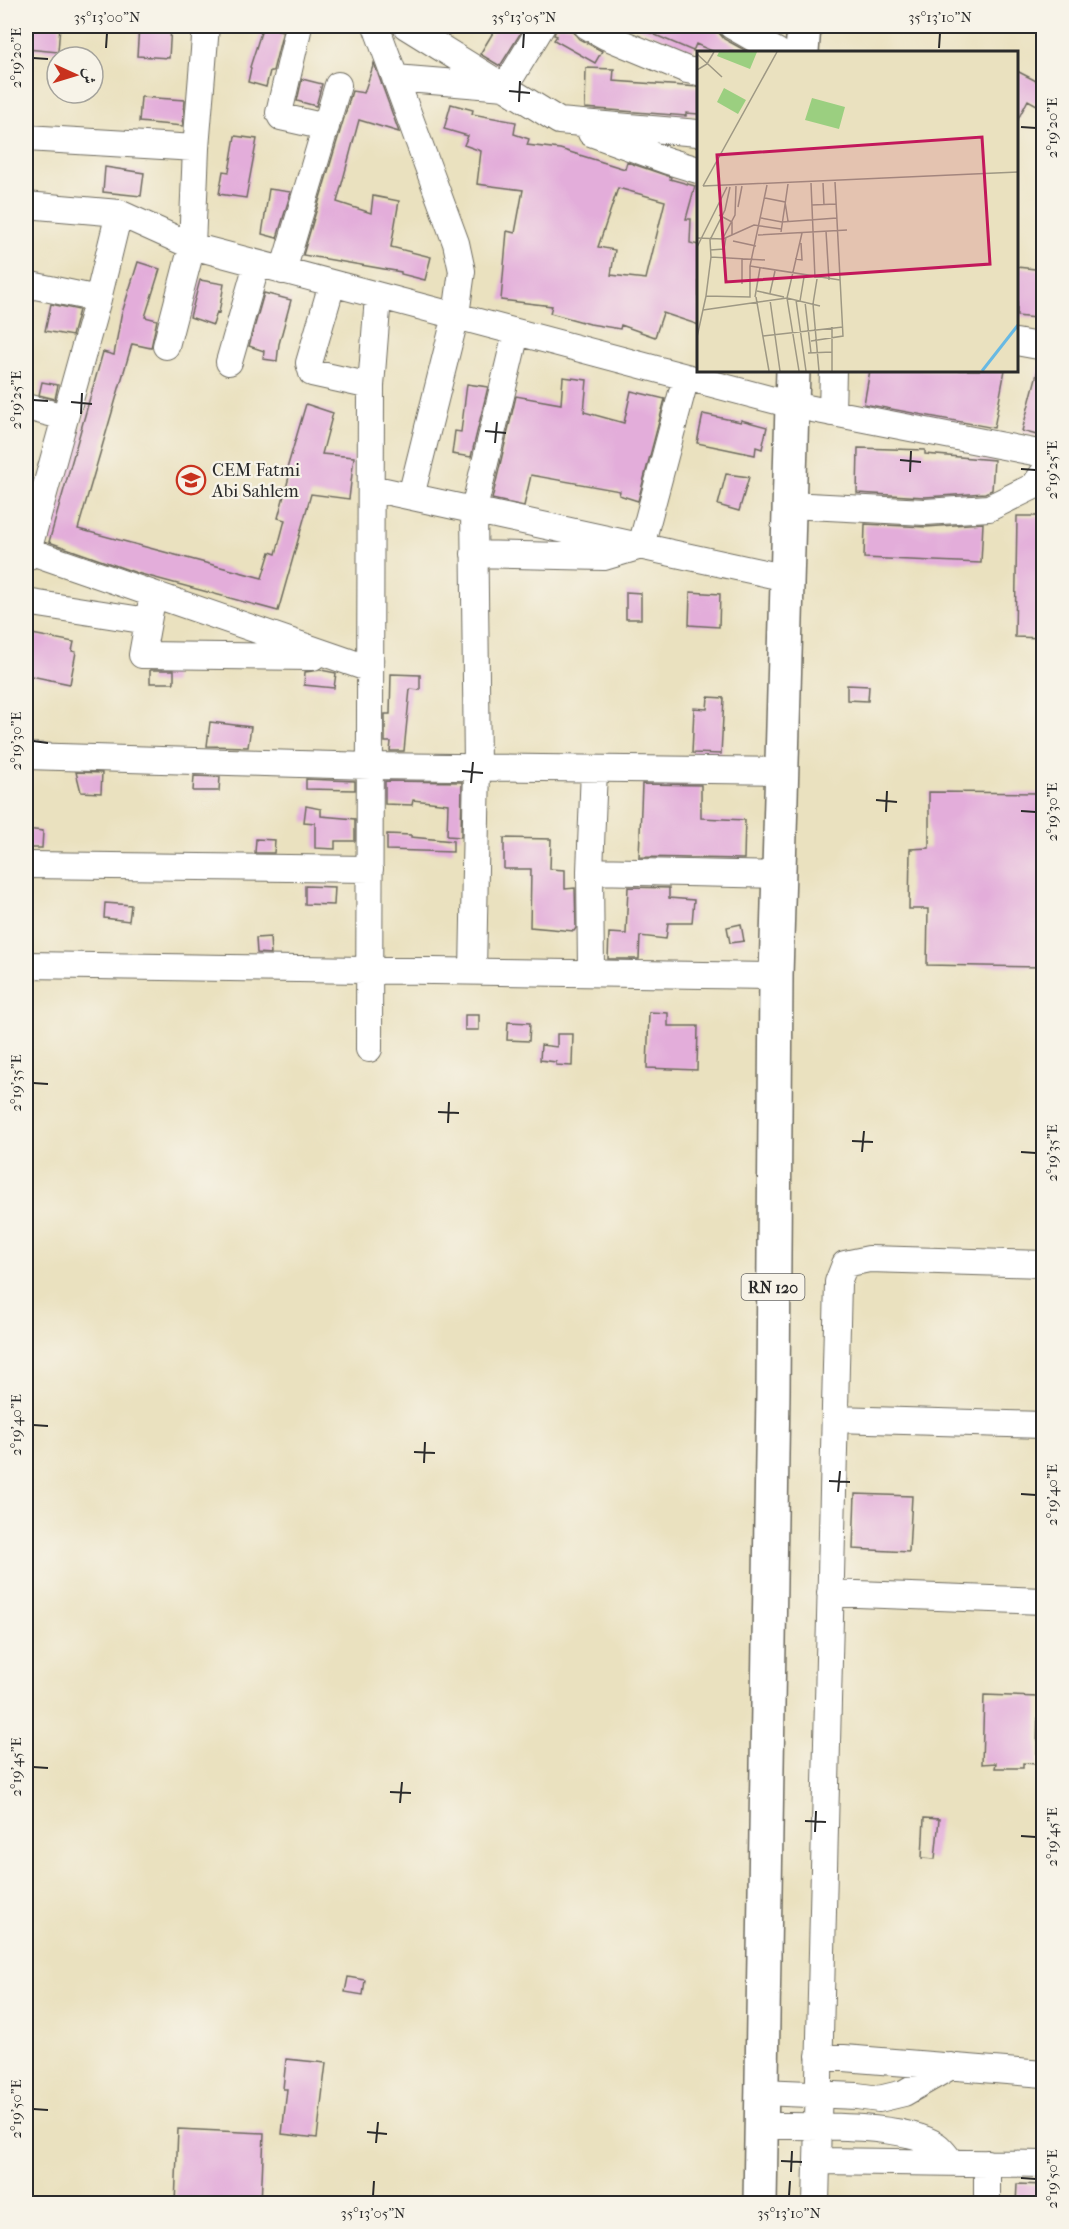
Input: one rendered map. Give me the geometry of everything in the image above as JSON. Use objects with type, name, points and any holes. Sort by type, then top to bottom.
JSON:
[{"type":"main road","points":[[802,51],[804,26]]},
{"type":"main road","name":"RN 120","points":[[760,2204],[773,1392],[776,976],[792,372]]},
{"type":"street","points":[[166,346],[192,246],[196,148],[206,26]]},
{"type":"street","points":[[299,26],[279,113],[281,117],[326,127]]},
{"type":"street","points":[[375,26],[456,243],[462,271],[456,315],[411,496]]},
{"type":"street","points":[[405,26],[560,121],[697,169]]},
{"type":"street","points":[[505,87],[542,26]]},
{"type":"street","points":[[587,26],[605,36],[687,70],[697,72]]},
{"type":"street","points":[[732,26],[776,51]]},
{"type":"street","points":[[395,78],[505,87]]},
{"type":"street","points":[[283,271],[338,85]]},
{"type":"street","points":[[560,121],[697,133]]},
{"type":"street","points":[[26,138],[196,148]]},
{"type":"street","points":[[26,205],[118,213],[192,246],[792,405],[1044,454]]},
{"type":"street","points":[[118,213],[98,299],[26,553],[370,669]]},
{"type":"street","points":[[229,362],[257,264]]},
{"type":"street","points":[[26,284],[98,299]]},
{"type":"street","points":[[332,284],[309,363],[312,373],[371,386]]},
{"type":"street","points":[[369,1049],[371,386],[378,297]]},
{"type":"street","points":[[473,971],[477,767],[474,509],[516,333]]},
{"type":"street","points":[[1018,342],[1044,347]]},
{"type":"street","points":[[832,413],[833,372]]},
{"type":"street","points":[[641,546],[686,377]]},
{"type":"street","points":[[26,407],[65,417]]},
{"type":"street","points":[[789,506],[925,512],[990,508],[1034,486],[1044,472]]},
{"type":"street","points":[[371,488],[787,578]]},
{"type":"street","points":[[474,554],[604,557],[641,546]]},
{"type":"street","points":[[153,594],[142,655],[336,657]]},
{"type":"street","points":[[26,602],[148,621]]},
{"type":"street","points":[[26,756],[370,766],[782,771]]},
{"type":"street","points":[[591,973],[590,871],[594,769]]},
{"type":"street","points":[[26,865],[370,869]]},
{"type":"street","points":[[590,871],[779,875]]},
{"type":"street","points":[[26,964],[776,976]]},
{"type":"street","points":[[816,2204],[838,1282],[844,1264],[869,1259],[1044,1264]]},
{"type":"street","points":[[835,1419],[1044,1425]]},
{"type":"street","points":[[830,1593],[1044,1601]]},
{"type":"street","points":[[819,2056],[1044,2074]]},
{"type":"street","points":[[761,2092],[879,2099],[904,2093],[951,2067]]},
{"type":"street","points":[[761,2126],[818,2125],[878,2130],[914,2136],[937,2145],[952,2163]]},
{"type":"street","points":[[817,2161],[1044,2164]]},
{"type":"street","points":[[987,2163],[987,2204]]},
{"type":"building","points":[[28,26],[60,26],[59,45],[45,45],[45,51],[27,49]]},
{"type":"building","points":[[139,26],[171,26],[169,58],[137,56]]},
{"type":"building","points":[[263,26],[283,31],[273,71],[270,71],[266,87],[248,82],[250,67]]},
{"type":"building","points":[[497,26],[525,26],[500,66],[480,54]]},
{"type":"building","points":[[557,26],[572,26],[579,39],[602,51],[595,63],[554,40],[557,36],[554,35]]},
{"type":"building","points":[[634,26],[717,26],[724,39],[746,51],[712,51],[696,44],[693,51]]},
{"type":"building","points":[[374,63],[399,132],[359,120],[337,202],[371,213],[373,196],[399,201],[391,247],[431,257],[425,280],[401,274],[401,272],[303,255],[352,91],[364,93]]},
{"type":"building","points":[[586,68],[614,69],[613,81],[697,87],[697,114],[686,113],[686,116],[585,108]]},
{"type":"building","points":[[1018,72],[1044,85],[1044,109],[1028,100],[1018,119]]},
{"type":"building","points":[[302,79],[322,84],[316,106],[297,101]]},
{"type":"building","points":[[141,97],[185,100],[183,126],[139,122]]},
{"type":"building","points":[[451,104],[473,110],[472,114],[516,122],[514,134],[529,139],[527,145],[560,149],[625,169],[627,162],[695,186],[686,219],[691,219],[690,243],[697,245],[697,324],[663,313],[655,337],[621,325],[620,329],[590,324],[550,313],[552,306],[501,300],[507,231],[515,233],[523,190],[477,184],[481,151],[464,145],[468,136],[444,129]],"holes":[[[618,188],[665,201],[646,279],[611,275],[615,250],[598,247]]]},
{"type":"building","points":[[235,136],[257,139],[246,198],[219,194],[223,171],[229,172]]},
{"type":"building","points":[[105,167],[144,173],[141,196],[103,192]]},
{"type":"building","points":[[269,189],[291,192],[277,238],[262,234]]},
{"type":"building","points":[[138,262],[160,269],[145,317],[157,320],[151,348],[132,344],[78,529],[262,578],[270,552],[276,554],[285,520],[278,518],[290,473],[286,472],[306,404],[333,413],[322,454],[354,457],[349,499],[311,494],[278,611],[137,573],[49,542],[103,352],[114,355],[121,316]]},
{"type":"building","points":[[1018,267],[1044,270],[1044,319],[1018,316]]},
{"type":"building","points":[[200,280],[224,284],[219,313],[217,312],[213,325],[190,317]]},
{"type":"building","points":[[264,293],[291,300],[279,344],[277,361],[263,359],[264,351],[249,346]]},
{"type":"building","points":[[51,304],[79,310],[72,336],[45,331]]},
{"type":"building","points":[[1039,366],[1044,367],[1044,437],[1022,431]]},
{"type":"building","points":[[870,372],[1005,372],[994,428],[864,404]]},
{"type":"building","points":[[563,377],[587,380],[584,412],[624,423],[631,391],[665,399],[638,501],[619,495],[620,491],[531,475],[524,506],[492,499],[516,396],[561,404]]},
{"type":"building","points":[[42,382],[58,385],[55,399],[39,395]]},
{"type":"building","points":[[467,384],[488,387],[471,457],[452,454],[455,431],[461,432]]},
{"type":"building","points":[[703,414],[767,427],[762,449],[756,447],[755,455],[697,443]]},
{"type":"building","points":[[858,448],[925,450],[925,454],[994,460],[992,490],[985,493],[925,497],[857,493]]},
{"type":"building","points":[[726,474],[749,477],[739,511],[718,505]]},
{"type":"building","points":[[1017,516],[1044,516],[1044,638],[1015,637]]},
{"type":"building","points":[[983,523],[981,563],[864,558],[865,524],[926,527]]},
{"type":"building","points":[[626,592],[641,593],[641,619],[626,619]]},
{"type":"building","points":[[690,592],[720,594],[719,627],[689,625]]},
{"type":"building","points":[[32,634],[74,642],[72,651],[76,652],[70,684],[26,675]]},
{"type":"building","points":[[150,670],[174,670],[174,683],[150,683]]},
{"type":"building","points":[[321,670],[336,673],[334,688],[304,685],[305,672]]},
{"type":"building","points":[[391,674],[420,675],[420,690],[410,689],[404,751],[390,751],[391,742],[385,742],[385,714],[390,714]]},
{"type":"building","points":[[847,685],[869,686],[868,701],[847,700]]},
{"type":"building","points":[[708,697],[724,698],[721,754],[692,753],[694,708],[707,709]]},
{"type":"building","points":[[210,722],[251,727],[248,747],[207,746]]},
{"type":"building","points":[[76,772],[102,773],[101,793],[81,792]]},
{"type":"building","points":[[194,776],[220,777],[219,791],[193,791]]},
{"type":"building","points":[[306,779],[355,781],[355,790],[306,789]]},
{"type":"building","points":[[385,781],[462,782],[461,837],[447,836],[448,804],[413,800],[412,805],[385,804]]},
{"type":"building","points":[[642,784],[701,785],[701,818],[745,820],[744,859],[639,857]]},
{"type":"building","points":[[929,792],[1044,793],[1044,967],[927,965],[928,909],[909,909],[910,849],[929,848]]},
{"type":"building","points":[[306,806],[321,809],[321,816],[355,819],[355,841],[335,841],[335,849],[315,848],[315,823],[304,822]]},
{"type":"building","points":[[26,829],[43,831],[42,848],[26,848]]},
{"type":"building","points":[[387,834],[453,841],[453,852],[387,850]]},
{"type":"building","points":[[504,838],[551,839],[550,869],[565,870],[565,889],[575,888],[576,928],[574,931],[530,927],[531,869],[504,869]]},
{"type":"building","points":[[256,839],[275,840],[274,853],[255,853]]},
{"type":"building","points":[[305,886],[335,887],[334,905],[305,904]]},
{"type":"building","points":[[628,887],[669,888],[669,898],[694,900],[692,923],[668,923],[666,939],[640,936],[639,959],[608,959],[609,933],[626,934]]},
{"type":"building","points":[[105,903],[131,905],[129,921],[104,918]]},
{"type":"building","points":[[741,924],[744,941],[730,943],[727,927]]},
{"type":"building","points":[[270,937],[271,954],[257,953],[256,938]]},
{"type":"building","points":[[649,1012],[668,1013],[668,1026],[698,1026],[697,1070],[647,1068]]},
{"type":"building","points":[[465,1015],[479,1015],[479,1030],[465,1030]]},
{"type":"building","points":[[508,1022],[530,1023],[529,1041],[507,1040]]},
{"type":"building","points":[[557,1034],[573,1034],[572,1066],[556,1065],[556,1062],[540,1060],[541,1045],[557,1047]]},
{"type":"building","points":[[855,1494],[912,1496],[909,1552],[853,1549]]},
{"type":"building","points":[[984,1695],[1038,1697],[1037,1764],[1023,1763],[1023,1768],[995,1768],[996,1763],[982,1764]]},
{"type":"building","points":[[924,1818],[939,1819],[935,1859],[922,1858]]},
{"type":"building","points":[[348,1977],[365,1980],[363,1995],[345,1992]]},
{"type":"building","points":[[286,2059],[326,2063],[317,2138],[282,2134],[287,2089],[283,2089]]},
{"type":"building","points":[[178,2129],[264,2133],[261,2204],[175,2204]]},
{"type":"building","points":[[1017,2184],[1044,2185],[1044,2204],[1016,2204]]},
{"type":"place","name":"CEM Fatmi Abi Sahlem","points":[[191,480]]}]
